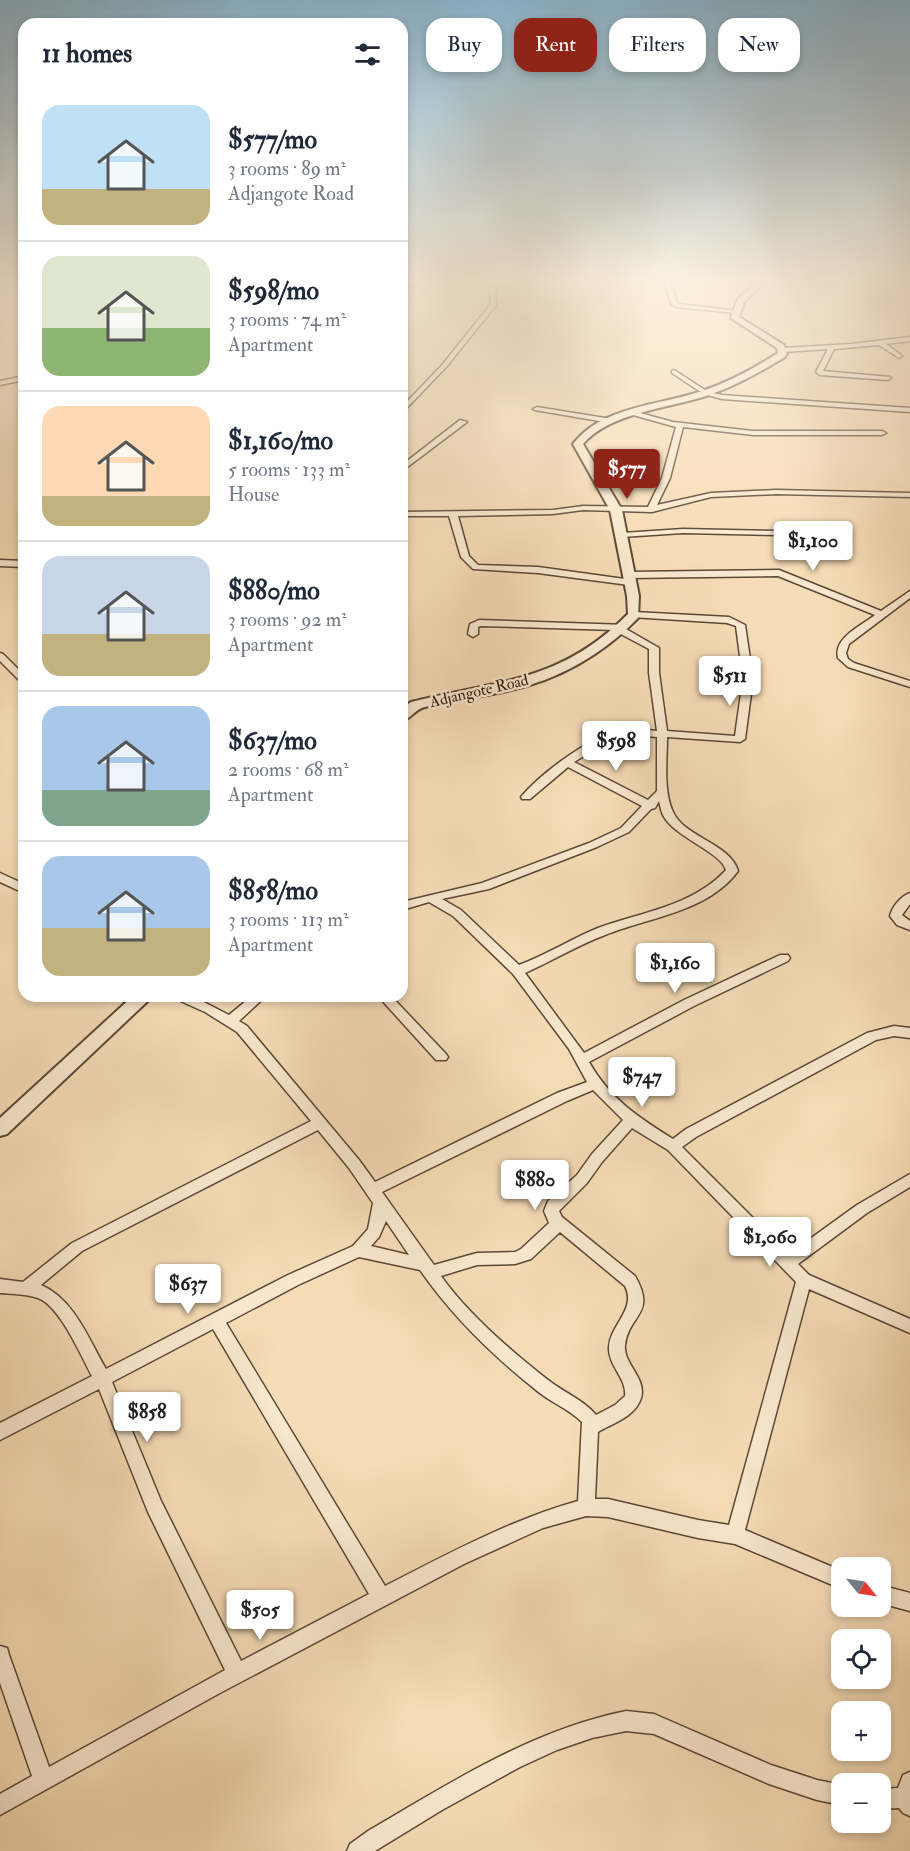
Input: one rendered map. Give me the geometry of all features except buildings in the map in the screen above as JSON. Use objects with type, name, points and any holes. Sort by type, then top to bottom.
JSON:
[{"type":"street","points":[[408,405],[444,367]]},
{"type":"street","points":[[526,797],[569,763],[611,735],[661,731],[678,737],[740,739],[748,679],[740,625],[729,620],[634,615],[633,596],[616,510],[578,444],[581,437],[591,430],[611,421],[706,393],[758,367]]},
{"type":"street","points":[[821,367],[819,372],[888,378]]},
{"type":"street","points":[[674,372],[706,393],[751,399],[910,410]]},
{"type":"street","points":[[13,380],[18,377]]},
{"type":"street","points":[[0,382],[18,379]]},
{"type":"street","points":[[537,409],[611,421]]},
{"type":"street","points":[[636,413],[680,426],[753,433],[882,433]]},
{"type":"street","points":[[408,464],[463,422]]},
{"type":"street","points":[[652,510],[666,478],[680,426]]},
{"type":"street","points":[[408,514],[553,512],[583,508],[652,510],[722,494],[795,492],[910,495]]},
{"type":"street","points":[[453,514],[465,558],[476,567],[628,578],[779,573],[882,615]]},
{"type":"street","points":[[622,535],[684,531],[779,533],[832,530]]},
{"type":"street","points":[[0,563],[18,564]]},
{"type":"street","points":[[910,594],[845,642],[841,650],[844,662],[910,684]]},
{"type":"street","name":"Adjangote Road","points":[[408,710],[427,702],[538,678],[564,667],[622,629],[634,615]]},
{"type":"street","points":[[473,634],[473,626],[479,623],[622,629],[654,648],[654,673],[661,731],[662,792],[668,815],[686,832],[730,864],[732,872],[727,879],[683,904],[603,931],[517,971]]},
{"type":"street","points":[[0,656],[18,674]]},
{"type":"street","points":[[569,763],[651,806]]},
{"type":"street","points":[[408,904],[485,886],[593,845],[625,830],[651,806],[662,792]]},
{"type":"street","points":[[641,816],[668,815]]},
{"type":"street","points":[[0,877],[18,886]]},
{"type":"street","points":[[910,897],[897,911],[896,916],[901,922],[910,926]]},
{"type":"street","points":[[431,898],[457,913],[517,971],[574,1046],[595,1084],[631,1120],[673,1146],[804,1280],[910,1326]]},
{"type":"street","points":[[582,1060],[689,1003],[784,958]]},
{"type":"street","points":[[0,1129],[138,1002]]},
{"type":"street","points":[[193,1002],[231,1020],[242,1029],[377,1195],[427,1269],[492,1343],[544,1387],[585,1414],[592,1426],[586,1507]]},
{"type":"street","points":[[231,1020],[253,1002]]},
{"type":"street","points":[[390,1002],[441,1057]]},
{"type":"street","points":[[673,1146],[691,1133],[873,1036],[894,1031],[910,1033]]},
{"type":"street","points":[[377,1195],[562,1097],[595,1084]]},
{"type":"street","points":[[592,1426],[628,1405],[633,1398],[634,1389],[617,1354],[617,1344],[637,1302],[637,1291],[630,1281],[557,1221],[551,1211],[553,1204],[582,1179],[597,1158],[631,1120]]},
{"type":"street","points":[[27,1288],[77,1247],[318,1124]]},
{"type":"street","points":[[788,1263],[862,1209],[910,1180]]},
{"type":"street","points":[[0,1432],[293,1280],[357,1250],[374,1233],[378,1224],[377,1195]]},
{"type":"street","points":[[357,1250],[427,1269],[477,1259],[515,1258],[526,1254],[556,1226],[557,1221]]},
{"type":"street","points":[[735,1535],[804,1280]]},
{"type":"street","points":[[0,1286],[27,1288],[49,1296],[64,1311],[103,1379],[154,1506],[237,1674]]},
{"type":"street","points":[[216,1320],[382,1598]]},
{"type":"street","points":[[0,1805],[237,1674],[458,1558],[540,1520],[586,1507],[608,1508],[698,1529],[735,1535],[831,1575]]},
{"type":"street","points":[[891,1598],[908,1604]]},
{"type":"street","points":[[0,1655],[44,1781]]},
{"type":"street","points":[[357,1851],[375,1838],[539,1746],[610,1722],[651,1722],[796,1786],[831,1793]]},
{"type":"street","points":[[891,1797],[908,1795]]}]
